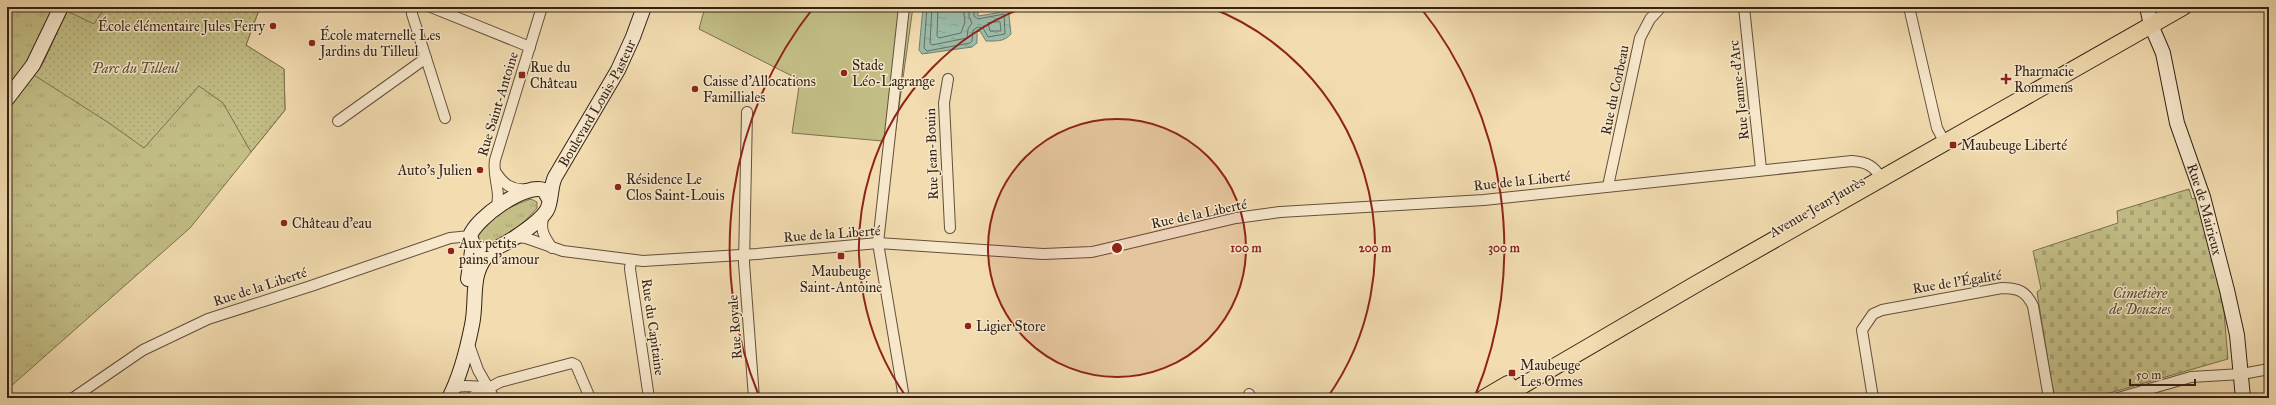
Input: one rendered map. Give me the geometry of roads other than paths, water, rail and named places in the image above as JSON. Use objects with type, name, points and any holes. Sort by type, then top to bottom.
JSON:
[{"type":"main road","points":[[7,99],[34,65],[61,7]]},
{"type":"main road","name":"Boulevard Louis-Pasteur","points":[[544,214],[548,208],[551,185],[570,148],[598,106],[615,76],[633,38],[644,7]]},
{"type":"main road","points":[[2149,15],[2163,7]]},
{"type":"main road","points":[[2149,15],[2183,7]]},
{"type":"main road","name":"Avenue Jean Jaurès","points":[[1484,398],[1943,139],[2112,41],[2149,15]]},
{"type":"main road","name":"Rue de Mairieux","points":[[2149,15],[2162,53],[2177,124],[2207,212],[2237,335],[2242,374],[2243,398]]},
{"type":"main road","points":[[468,341],[466,328],[468,275],[471,240],[477,224],[496,209],[543,181],[570,148]]},
{"type":"main road","name":"Avenue Jean Jaurès","points":[[1501,398],[1880,175]]},
{"type":"main road","points":[[530,189],[544,190],[549,198]]},
{"type":"main road","points":[[452,393],[463,365],[473,324],[476,277],[479,265],[492,250],[515,237],[544,214]]},
{"type":"main road","points":[[471,240],[483,251],[492,250]]},
{"type":"street","points":[[412,7],[412,14],[445,118]]},
{"type":"street","points":[[431,7],[530,47]]},
{"type":"street","name":"Rue Saint-Antoine","points":[[496,209],[499,191],[494,170],[498,148],[542,7]]},
{"type":"street","points":[[904,7],[878,243],[904,398]]},
{"type":"street","name":"Rue du Corbeau","points":[[1608,186],[1640,38],[1650,19],[1661,7]]},
{"type":"street","name":"Rue Jeanne-d'Arc","points":[[1744,7],[1761,169]]},
{"type":"street","points":[[1909,7],[1943,139]]},
{"type":"street","points":[[338,121],[426,58]]},
{"type":"street","name":"Rue Jean-Bouin","points":[[948,79],[944,103],[950,228]]},
{"type":"street","name":"Rue Royale","points":[[747,112],[744,255],[754,398]]},
{"type":"street","name":"Rue de la Liberté","points":[[515,237],[526,238],[552,248],[631,260],[668,261],[878,243],[1044,254],[1092,252],[1246,216],[1280,212],[1484,200],[1761,169],[1852,161],[1863,161],[1873,166],[1880,175]]},
{"type":"street","points":[[494,170],[504,182],[512,188],[518,190],[530,189]]},
{"type":"street","points":[[544,214],[541,222],[542,234],[552,248]]},
{"type":"street","name":"Rue de la Liberté","points":[[73,398],[143,350],[208,319],[311,286],[450,238],[471,240]]},
{"type":"street","name":"Rue du Capitaine","points":[[631,260],[630,269],[649,398]]},
{"type":"street","name":"Rue de l'Égalité","points":[[1873,398],[1862,330],[1873,314],[1891,307],[2007,288],[2023,291],[2029,297],[2033,306],[2049,398]]},
{"type":"street","points":[[468,341],[478,370],[494,398]]},
{"type":"street","points":[[452,393],[466,386],[488,387],[572,363],[576,365],[590,398]]},
{"type":"street","points":[[2118,398],[2191,377],[2242,374],[2269,369]]},
{"type":"street","points":[[470,398],[482,393],[488,387]]},
{"type":"water","points":[[923,7],[978,7],[978,16],[997,13],[1008,7],[1011,34],[1003,40],[986,41],[980,31],[977,32],[977,43],[972,47],[922,54],[919,50]]},
{"type":"place","name":"École élémentaire Jules Ferry","points":[[273,26]]},
{"type":"place","name":"École maternelle Les Jardins du Tilleul","points":[[312,43]]},
{"type":"place","name":"Stade Léo-Lagrange","points":[[844,73]]},
{"type":"place","name":"Rue du Château","points":[[522,75]]},
{"type":"place","name":"Pharmacie Rommens","points":[[2006,79]]},
{"type":"place","name":"Caisse d'Allocations Familliales","points":[[695,89]]},
{"type":"place","name":"Maubeuge Liberté","points":[[1953,145]]},
{"type":"place","name":"Auto's Julien","points":[[480,170]]},
{"type":"place","name":"Résidence Le Clos Saint-Louis","points":[[618,187]]},
{"type":"place","name":"Château d'eau","points":[[284,223]]},
{"type":"place","name":"Aux petits pains d'amour","points":[[451,251]]},
{"type":"place","name":"Maubeuge Saint-Antoine","points":[[841,256]]},
{"type":"place","name":"Ligier Store","points":[[968,326]]},
{"type":"place","name":"Maubeuge Les Ormes","points":[[1512,373]]},
{"type":"park label","name":"Parc du Tilleul","points":[[135,68]]},
{"type":"park label","name":"Cimetière de Douzies","points":[[2140,302]]}]
